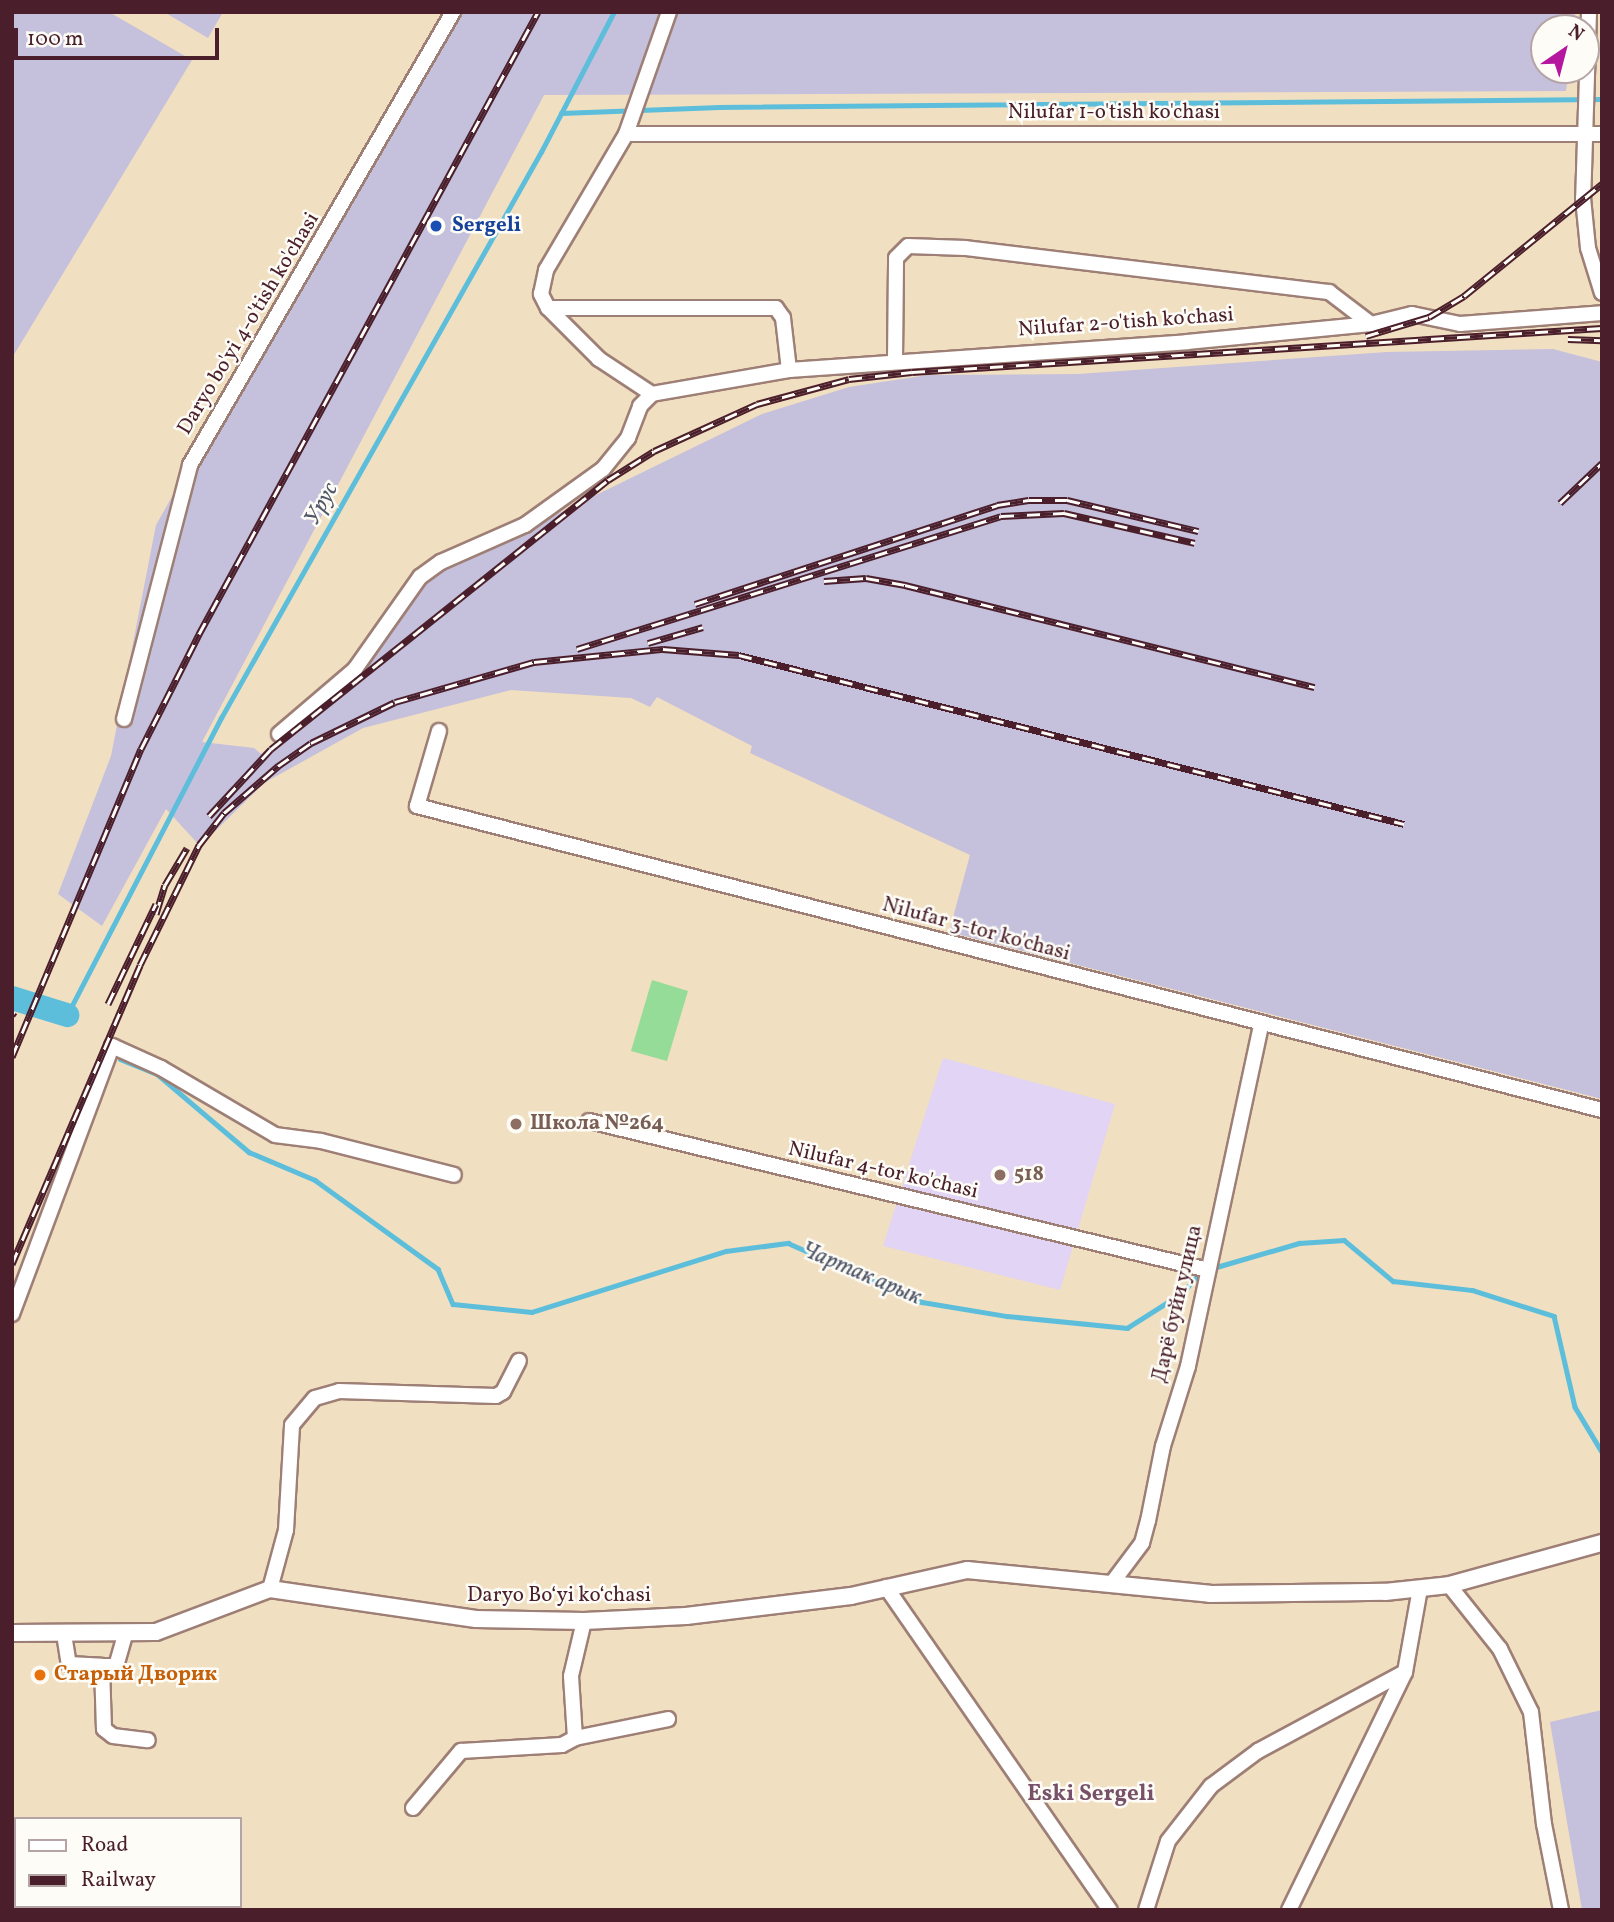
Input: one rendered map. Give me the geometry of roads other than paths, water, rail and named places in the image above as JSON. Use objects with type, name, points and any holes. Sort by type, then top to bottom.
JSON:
[{"type":"street","name":"Daryo bo'yi 4-o'tish ko'chasi","points":[[124,719],[190,465],[453,12]]},
{"type":"street","points":[[279,734],[355,669],[420,577],[441,562],[525,525],[603,469],[618,453],[640,406],[652,394],[599,359],[548,308],[541,294],[541,281],[626,134],[669,12]]},
{"type":"street","points":[[1589,12],[1585,229],[1602,293]]},
{"type":"street","name":"Nilufar 1-o'tish ko'chasi","points":[[626,134],[1602,134]]},
{"type":"street","points":[[895,360],[896,258],[908,246],[965,248],[1329,292],[1371,324]]},
{"type":"street","points":[[548,308],[776,308],[783,318],[789,370]]},
{"type":"street","name":"Nilufar 2-o'tish ko'chasi","points":[[652,394],[789,370],[895,360],[1187,342],[1371,324],[1412,314],[1460,324],[1602,313]]},
{"type":"street","name":"Nilufar 3-tor ko'chasi","points":[[439,731],[417,806],[1261,1025],[1602,1110]]},
{"type":"street","name":"Дарё буйи улица","points":[[1112,1583],[1142,1543],[1208,1270],[1261,1025]]},
{"type":"street","points":[[12,1314],[111,1046],[161,1068],[275,1136],[321,1141],[454,1175]]},
{"type":"street","name":"Nilufar 4-tor ko'chasi","points":[[589,1121],[1208,1270]]},
{"type":"street","points":[[270,1589],[286,1530],[292,1425],[315,1398],[339,1391],[496,1396],[503,1392],[519,1361]]},
{"type":"street","name":"Daryo Boʻyi koʻchasi","points":[[12,1633],[125,1635],[174,1628],[238,1597],[270,1589],[476,1619],[584,1621],[686,1616],[850,1596],[967,1570],[1210,1594],[1420,1589],[1449,1585],[1602,1543]]},
{"type":"street","points":[[1449,1585],[1500,1649],[1531,1712],[1544,1824],[1561,1910]]},
{"type":"street","points":[[886,1587],[1110,1910]]},
{"type":"street","points":[[1289,1910],[1405,1672],[1420,1589]]},
{"type":"street","points":[[575,1738],[571,1676],[584,1621]]},
{"type":"street","points":[[64,1634],[69,1664],[102,1666],[116,1666],[125,1635]]},
{"type":"street","points":[[102,1666],[106,1732],[148,1740]]},
{"type":"street","points":[[1146,1910],[1168,1841],[1211,1786],[1258,1751],[1405,1672]]},
{"type":"street","points":[[413,1808],[461,1751],[562,1745],[575,1738],[668,1720]]},
{"type":"waterway","name":"Урус","points":[[74,1019],[67,1015],[221,718],[541,152],[614,12]]},
{"type":"waterway","points":[[561,113],[719,107],[1602,99]]},
{"type":"waterway","name":"Чартак арык","points":[[12,998],[67,1015]]},
{"type":"waterway","name":"Чартак арык","points":[[120,1059],[157,1074],[249,1152],[315,1180],[438,1269],[453,1304],[532,1312],[726,1251],[788,1243],[922,1302],[1007,1316],[1127,1328],[1182,1293],[1201,1272]]},
{"type":"waterway","name":"Чартак арык","points":[[1213,1268],[1299,1243],[1344,1240],[1393,1281],[1472,1290],[1554,1316],[1575,1407],[1602,1452]]},
{"type":"railway","points":[[12,1057],[141,749],[199,634],[538,12]]},
{"type":"railway","points":[[1366,336],[1429,317],[1464,296],[1602,184]]},
{"type":"railway","points":[[209,816],[271,749],[608,480],[654,451],[757,404],[849,379],[912,372],[1602,328]]},
{"type":"railway","points":[[1568,339],[1602,340]]},
{"type":"railway","points":[[1560,503],[1602,463]]},
{"type":"railway","points":[[695,604],[997,505],[1029,500],[1067,500],[1198,531]]},
{"type":"railway","points":[[577,649],[1001,516],[1064,513],[1195,543]]},
{"type":"railway","points":[[824,581],[866,578],[905,585],[1314,687]]},
{"type":"railway","points":[[648,643],[703,627]]},
{"type":"railway","points":[[12,1264],[140,965],[199,845],[224,813],[278,766],[311,743],[395,702],[534,662],[663,649],[739,655],[1404,824]]},
{"type":"railway","points":[[156,914],[165,885],[187,848]]},
{"type":"railway","points":[[108,1004],[156,904]]},
{"type":"place","name":"Sergeli","points":[[436,226]]},
{"type":"place","name":"Школа №264","points":[[516,1124]]},
{"type":"place","name":"518","points":[[1000,1175]]},
{"type":"place","name":"Старый Дворик","points":[[40,1675]]},
{"type":"district","name":"Eski Sergeli","points":[[1091,1794]]}]
